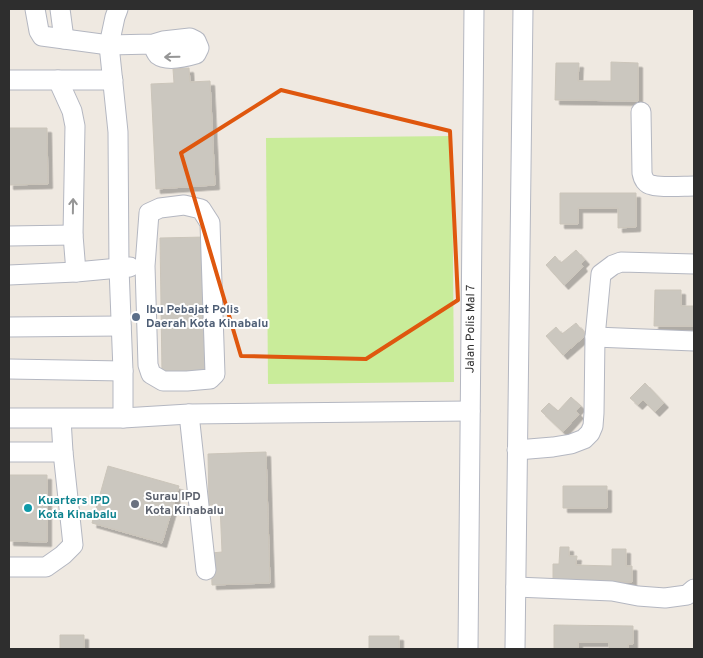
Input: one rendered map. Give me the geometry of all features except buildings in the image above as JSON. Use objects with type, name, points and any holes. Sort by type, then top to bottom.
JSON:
[{"type":"street","points":[[35,9],[39,31],[42,36],[110,45],[153,44]]},
{"type":"street","points":[[60,9],[64,39]]},
{"type":"street","points":[[118,9],[110,45],[118,132],[123,418]]},
{"type":"street","name":"Jalan Polis Mal 7","points":[[468,649],[474,9]]},
{"type":"street","points":[[515,649],[522,9]]},
{"type":"street","points":[[9,80],[113,80]]},
{"type":"street","points":[[58,80],[72,111],[75,126],[73,235],[76,272]]},
{"type":"street","points":[[641,112],[643,178],[653,186],[694,186]]},
{"type":"street","points":[[184,205],[201,209],[210,224],[211,233],[215,374],[210,379],[162,381],[151,374],[148,365],[145,266],[149,213],[160,208],[184,205]]},
{"type":"street","points":[[9,236],[73,235]]},
{"type":"street","points":[[517,450],[571,444],[584,439],[590,434],[594,413],[595,337],[603,262],[613,265],[621,262],[694,264]]},
{"type":"street","points":[[9,275],[145,266]]},
{"type":"street","points":[[9,327],[121,326]]},
{"type":"street","points":[[595,337],[694,341]]},
{"type":"street","points":[[9,369],[123,371]]},
{"type":"street","points":[[9,418],[61,419],[189,414],[470,411]]},
{"type":"street","points":[[189,414],[206,570]]},
{"type":"street","points":[[9,566],[46,567],[64,556],[73,545],[61,419]]},
{"type":"street","points":[[9,452],[63,452]]},
{"type":"street","points":[[516,587],[612,591],[638,596],[665,598],[687,595],[694,589]]},
{"type":"highlighted area","points":[[281,90],[450,131],[458,300],[366,359],[241,356],[181,153]]},
{"type":"green space","points":[[452,136],[454,382],[268,384],[266,138]]},
{"type":"place","name":"Ibu Pebajat Polis Daerah Kota Kinabalu","points":[[136,317]]},
{"type":"place","name":"Surau IPD Kota Kinabalu","points":[[135,504]]},
{"type":"place","name":"Kuarters IPD Kota Kinabalu","points":[[28,508]]}]
